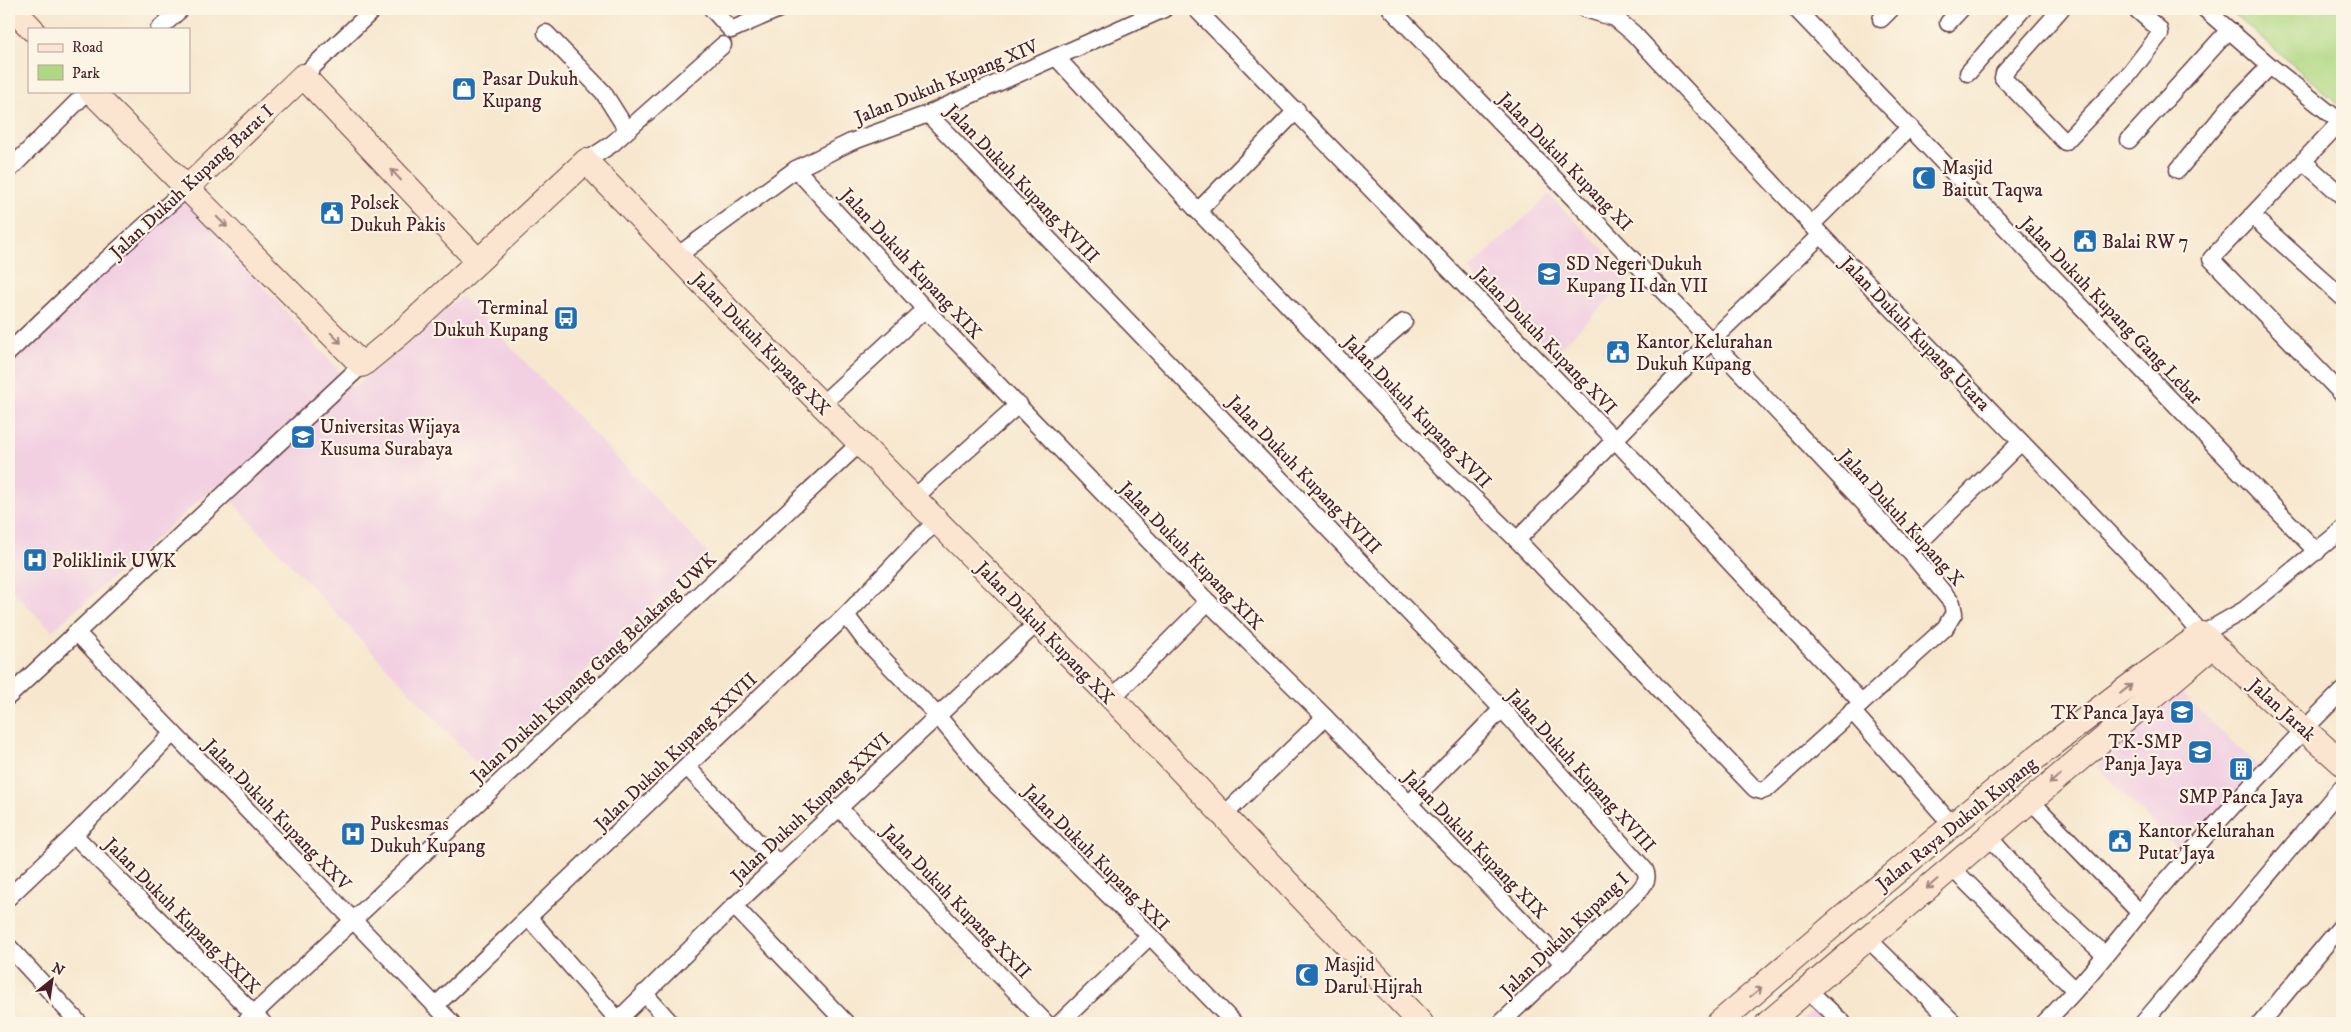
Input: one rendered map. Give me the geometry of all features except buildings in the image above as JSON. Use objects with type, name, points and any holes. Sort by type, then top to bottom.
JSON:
[{"type":"street","points":[[13,9],[31,28]]},
{"type":"street","points":[[160,28],[181,9]]},
{"type":"street","name":"Jalan Dukuh Kupang Barat I","points":[[9,352],[94,271],[187,188],[374,9]]},
{"type":"street","points":[[715,10],[731,30],[779,9]]},
{"type":"street","name":"Jalan Dukuh Kupang XIV","points":[[678,256],[796,169],[851,142],[928,114],[1164,9]]},
{"type":"street","name":"Jalan Dukuh Kupang XVI","points":[[1196,9],[1297,110],[1336,153],[1615,440],[1857,707],[1953,826]]},
{"type":"street","name":"Jalan Dukuh Kupang XI","points":[[1391,9],[1711,341]]},
{"type":"street","points":[[1585,9],[1613,14]]},
{"type":"street","name":"Jalan Dukuh Kupang Gang Lebar","points":[[1796,9],[2316,552]]},
{"type":"street","points":[[1948,23],[1961,9]]},
{"type":"street","points":[[1968,73],[2023,9]]},
{"type":"street","points":[[2061,9],[2004,74],[2003,78],[2065,142],[2126,78],[2160,34],[2159,28],[2136,9]]},
{"type":"street","points":[[2205,9],[2270,66],[2341,122],[2211,259],[2342,394]]},
{"type":"street","name":"Jalan Dukuh Kupang Utara","points":[[1613,14],[1817,230],[2147,572],[2213,645]]},
{"type":"street","points":[[2129,140],[2229,30]]},
{"type":"street","points":[[546,33],[603,92],[627,130]]},
{"type":"street","points":[[9,696],[362,365],[402,332],[586,161],[627,130],[723,45]]},
{"type":"street","name":"Jalan Dukuh Kupang XVII","points":[[1056,58],[1198,211],[1443,468],[1517,540],[1755,789]]},
{"type":"street","points":[[2178,170],[2228,109],[2270,66]]},
{"type":"street","points":[[303,76],[478,261]]},
{"type":"street","points":[[9,170],[89,92]]},
{"type":"street","points":[[91,92],[362,365]]},
{"type":"street","points":[[1198,211],[1297,110]]},
{"type":"street","name":"Jalan Dukuh Kupang XVIII","points":[[928,114],[1502,709],[1644,870]]},
{"type":"street","points":[[1517,540],[1817,230],[1910,127]]},
{"type":"street","name":"Jalan Dukuh Kupang XX","points":[[586,161],[860,443],[939,521],[1036,624],[1112,698],[1222,816],[1421,1023]]},
{"type":"street","points":[[2303,161],[2342,196]]},
{"type":"street","name":"Jalan Dukuh Kupang XIX","points":[[796,169],[925,308],[1208,602],[1325,717],[1564,964]]},
{"type":"street","points":[[2252,216],[2342,297]]},
{"type":"street","points":[[822,404],[925,308]]},
{"type":"street","points":[[1350,369],[1404,322]]},
{"type":"street","name":"Jalan Dukuh Kupang X","points":[[1711,341],[1910,552],[1949,597],[1954,609],[1952,618],[1945,628],[1767,789],[1759,791],[1755,789]]},
{"type":"street","points":[[915,497],[1019,404]]},
{"type":"street","points":[[1910,552],[2021,442]]},
{"type":"street","name":"Jalan Dukuh Kupang Gang Belakang UWK","points":[[254,1020],[353,920],[860,443]]},
{"type":"street","name":"Jalan Dukuh Kupang XXVII","points":[[435,1006],[846,616],[923,534],[939,521]]},
{"type":"street","points":[[2213,645],[2244,610],[2342,530]]},
{"type":"street","points":[[1112,698],[1208,602]]},
{"type":"street","name":"Jalan Dukuh Kupang XXI","points":[[846,616],[864,639],[937,715],[990,779],[1150,936],[1234,1023]]},
{"type":"street","name":"Jalan Dukuh Kupang XXVI","points":[[616,1022],[838,807],[1036,624]]},
{"type":"street","name":"Jalan Dukuh Kupang XXV","points":[[76,632],[452,1023]]},
{"type":"street","name":"Jalan Jarak","points":[[2213,645],[2342,763]]},
{"type":"street","name":"Jalan Raya Dukuh Kupang","points":[[1719,1023],[1865,897],[2068,733],[2153,668],[2213,645]]},
{"type":"street","name":"Jalan Raya Dukuh Kupang","points":[[1768,1023],[2213,645]]},
{"type":"street","points":[[2044,1023],[2305,729],[2342,691]]},
{"type":"street","points":[[1409,804],[1502,709]]},
{"type":"street","points":[[1222,816],[1325,717]]},
{"type":"street","points":[[9,897],[74,835],[173,733]]},
{"type":"street","points":[[2068,733],[2086,753]]},
{"type":"street","points":[[687,767],[779,865]]},
{"type":"street","points":[[2144,1023],[2342,787]]},
{"type":"street","points":[[2030,800],[2140,913]]},
{"type":"street","name":"Jalan Dukuh Kupang XXII","points":[[838,807],[1046,1023]]},
{"type":"street","name":"Jalan Dukuh Kupang XXIX","points":[[74,835],[254,1020]]},
{"type":"street","points":[[1988,835],[2048,903],[2105,955]]},
{"type":"street","points":[[1952,867],[2075,990]]},
{"type":"street","name":"Jalan Dukuh Kupang I","points":[[1501,1023],[1640,890],[1646,882],[1648,875],[1644,870]]},
{"type":"street","points":[[734,906],[846,1023]]},
{"type":"street","points":[[529,918],[616,1022]]},
{"type":"street","points":[[2261,1023],[2342,925]]},
{"type":"street","points":[[1060,1023],[1150,936]]},
{"type":"street","points":[[1868,940],[1954,1023]]},
{"type":"street","points":[[9,947],[79,1023]]},
{"type":"street","points":[[1807,989],[1843,1023]]},
{"type":"street","points":[[644,993],[671,1023]]},
{"type":"shaded area","name":"SD Negeri Dukuh Kupang II dan VII","points":[[1549,195],[1631,278],[1552,356],[1468,270]]},
{"type":"shaded area","name":"Universitas Wijaya Kusuma Surabaya","points":[[185,199],[354,388],[462,296],[708,553],[482,769],[216,485],[52,631],[9,587],[9,364]]},
{"type":"shaded area","points":[[2180,692],[2264,772],[2223,817],[2205,800],[2221,817],[2185,857],[2097,766]]},
{"type":"shaded area","points":[[1821,1004],[1841,1023],[1797,1023]]},
{"type":"green space","points":[[2228,9],[2342,9],[2342,107]]},
{"type":"place","name":"Pasar Dukuh Kupang","points":[[464,89]]},
{"type":"place","name":"Masjid Baitut Taqwa","points":[[1924,178]]},
{"type":"place","name":"Polsek Dukuh Pakis","points":[[332,213]]},
{"type":"place","name":"Balai RW 7","points":[[2085,241]]},
{"type":"place","name":"SD Negeri Dukuh Kupang II dan VII","points":[[1549,274]]},
{"type":"place","name":"Terminal Dukuh Kupang","points":[[566,318]]},
{"type":"place","name":"Kantor Kelurahan Dukuh Kupang","points":[[1618,352]]},
{"type":"place","name":"Universitas Wijaya Kusuma Surabaya","points":[[303,437]]},
{"type":"place","name":"Poliklinik UWK","points":[[35,560]]},
{"type":"place","name":"TK Panca Jaya","points":[[2182,712]]},
{"type":"place","name":"TK-SMP Panja Jaya","points":[[2200,752]]},
{"type":"place","name":"SMP Panca Jaya","points":[[2241,769]]},
{"type":"place","name":"Puskesmas Dukuh Kupang","points":[[353,834]]},
{"type":"place","name":"Kantor Kelurahan Putat Jaya","points":[[2120,841]]},
{"type":"place","name":"Masjid Darul Hijrah","points":[[1307,975]]}]
